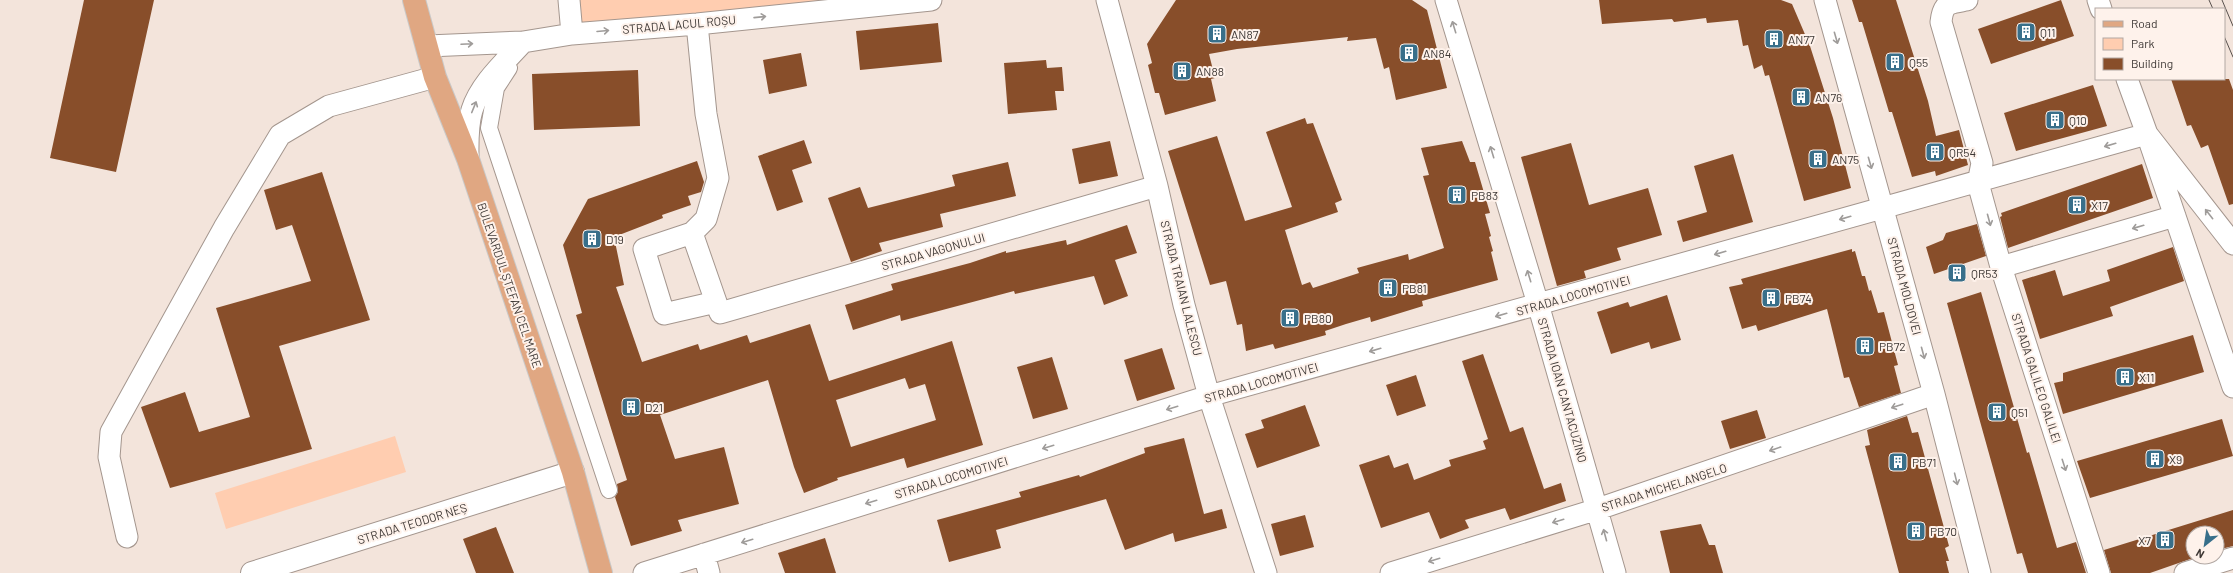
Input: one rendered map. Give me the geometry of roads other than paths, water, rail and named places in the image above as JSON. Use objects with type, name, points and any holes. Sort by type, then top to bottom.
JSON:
[{"type":"main road","name":"BULEVARDUL ȘTEFAN CEL MARE","points":[[414,0],[428,46],[435,78],[468,159],[573,472],[601,573]]},
{"type":"main road","name":"STRADA TEODOR NEȘ","points":[[252,573],[573,472]]},
{"type":"street","points":[[569,0],[572,34]]},
{"type":"street","name":"STRADA LACUL ROȘU","points":[[428,46],[523,42],[572,34],[698,24],[931,0]]},
{"type":"street","name":"STRADA TRAIAN LALESCU","points":[[1107,0],[1157,186],[1184,305],[1210,396],[1266,573]]},
{"type":"street","name":"STRADA IOAN CANTACUZINO","points":[[1446,0],[1538,304],[1598,509],[1615,573]]},
{"type":"street","name":"STRADA MOLDOVEI","points":[[1825,0],[1934,394],[1980,573]]},
{"type":"street","name":"STRADA GALILEO GALILEI","points":[[1968,0],[1948,4],[1942,10],[1941,22],[1982,163],[1978,183],[2001,267],[2099,573]]},
{"type":"street","points":[[692,233],[716,302],[664,314],[644,249],[692,233],[706,219],[718,178],[706,114],[698,24]]},
{"type":"street","points":[[468,159],[469,128],[472,110],[481,92],[494,74],[523,42]]},
{"type":"street","points":[[511,64],[496,88],[490,128],[609,490]]},
{"type":"street","points":[[127,537],[109,457],[111,432],[224,228],[280,135],[329,106],[435,78]]},
{"type":"street","points":[[2127,80],[2233,386]]},
{"type":"street","points":[[1883,208],[1978,183],[2147,134]]},
{"type":"street","points":[[2147,134],[2233,244]]},
{"type":"street","name":"STRADA VAGONULUI","points":[[716,302],[720,313],[1157,186]]},
{"type":"street","name":"STRADA LOCOMOTIVEI","points":[[644,573],[707,564],[1210,396],[1883,208]]},
{"type":"street","points":[[2001,267],[2175,216]]},
{"type":"street","name":"STRADA MICHELANGELO","points":[[1391,573],[1598,509],[1934,394]]},
{"type":"street","points":[[2185,573],[2233,558]]},
{"type":"tram line","points":[[2209,0],[2213,8]]},
{"type":"tram line","points":[[2222,0],[2233,26]]},
{"type":"tram line","points":[[2225,38],[2233,57]]},
{"type":"place","name":"Q11","points":[[2026,32]]},
{"type":"place","name":"AN87","points":[[1217,34]]},
{"type":"place","name":"AN77","points":[[1774,39]]},
{"type":"place","name":"AN84","points":[[1409,53]]},
{"type":"place","name":"Q55","points":[[1895,62]]},
{"type":"place","name":"AN88","points":[[1182,71]]},
{"type":"place","name":"AN76","points":[[1801,97]]},
{"type":"place","name":"Q10","points":[[2055,120]]},
{"type":"place","name":"QR54","points":[[1935,152]]},
{"type":"place","name":"AN75","points":[[1818,159]]},
{"type":"place","name":"PB83","points":[[1457,195]]},
{"type":"place","name":"X17","points":[[2077,205]]},
{"type":"place","name":"D19","points":[[592,239]]},
{"type":"place","name":"QR53","points":[[1957,273]]},
{"type":"place","name":"PB81","points":[[1388,288]]},
{"type":"place","name":"PB74","points":[[1771,298]]},
{"type":"place","name":"PB80","points":[[1290,318]]},
{"type":"place","name":"PB72","points":[[1865,346]]},
{"type":"place","name":"X11","points":[[2125,377]]},
{"type":"place","name":"D21","points":[[631,407]]},
{"type":"place","name":"Q51","points":[[1997,412]]},
{"type":"place","name":"X9","points":[[2155,459]]},
{"type":"place","name":"PB71","points":[[1898,462]]},
{"type":"place","name":"PB70","points":[[1916,531]]},
{"type":"place","name":"X7","points":[[2165,540]]}]
